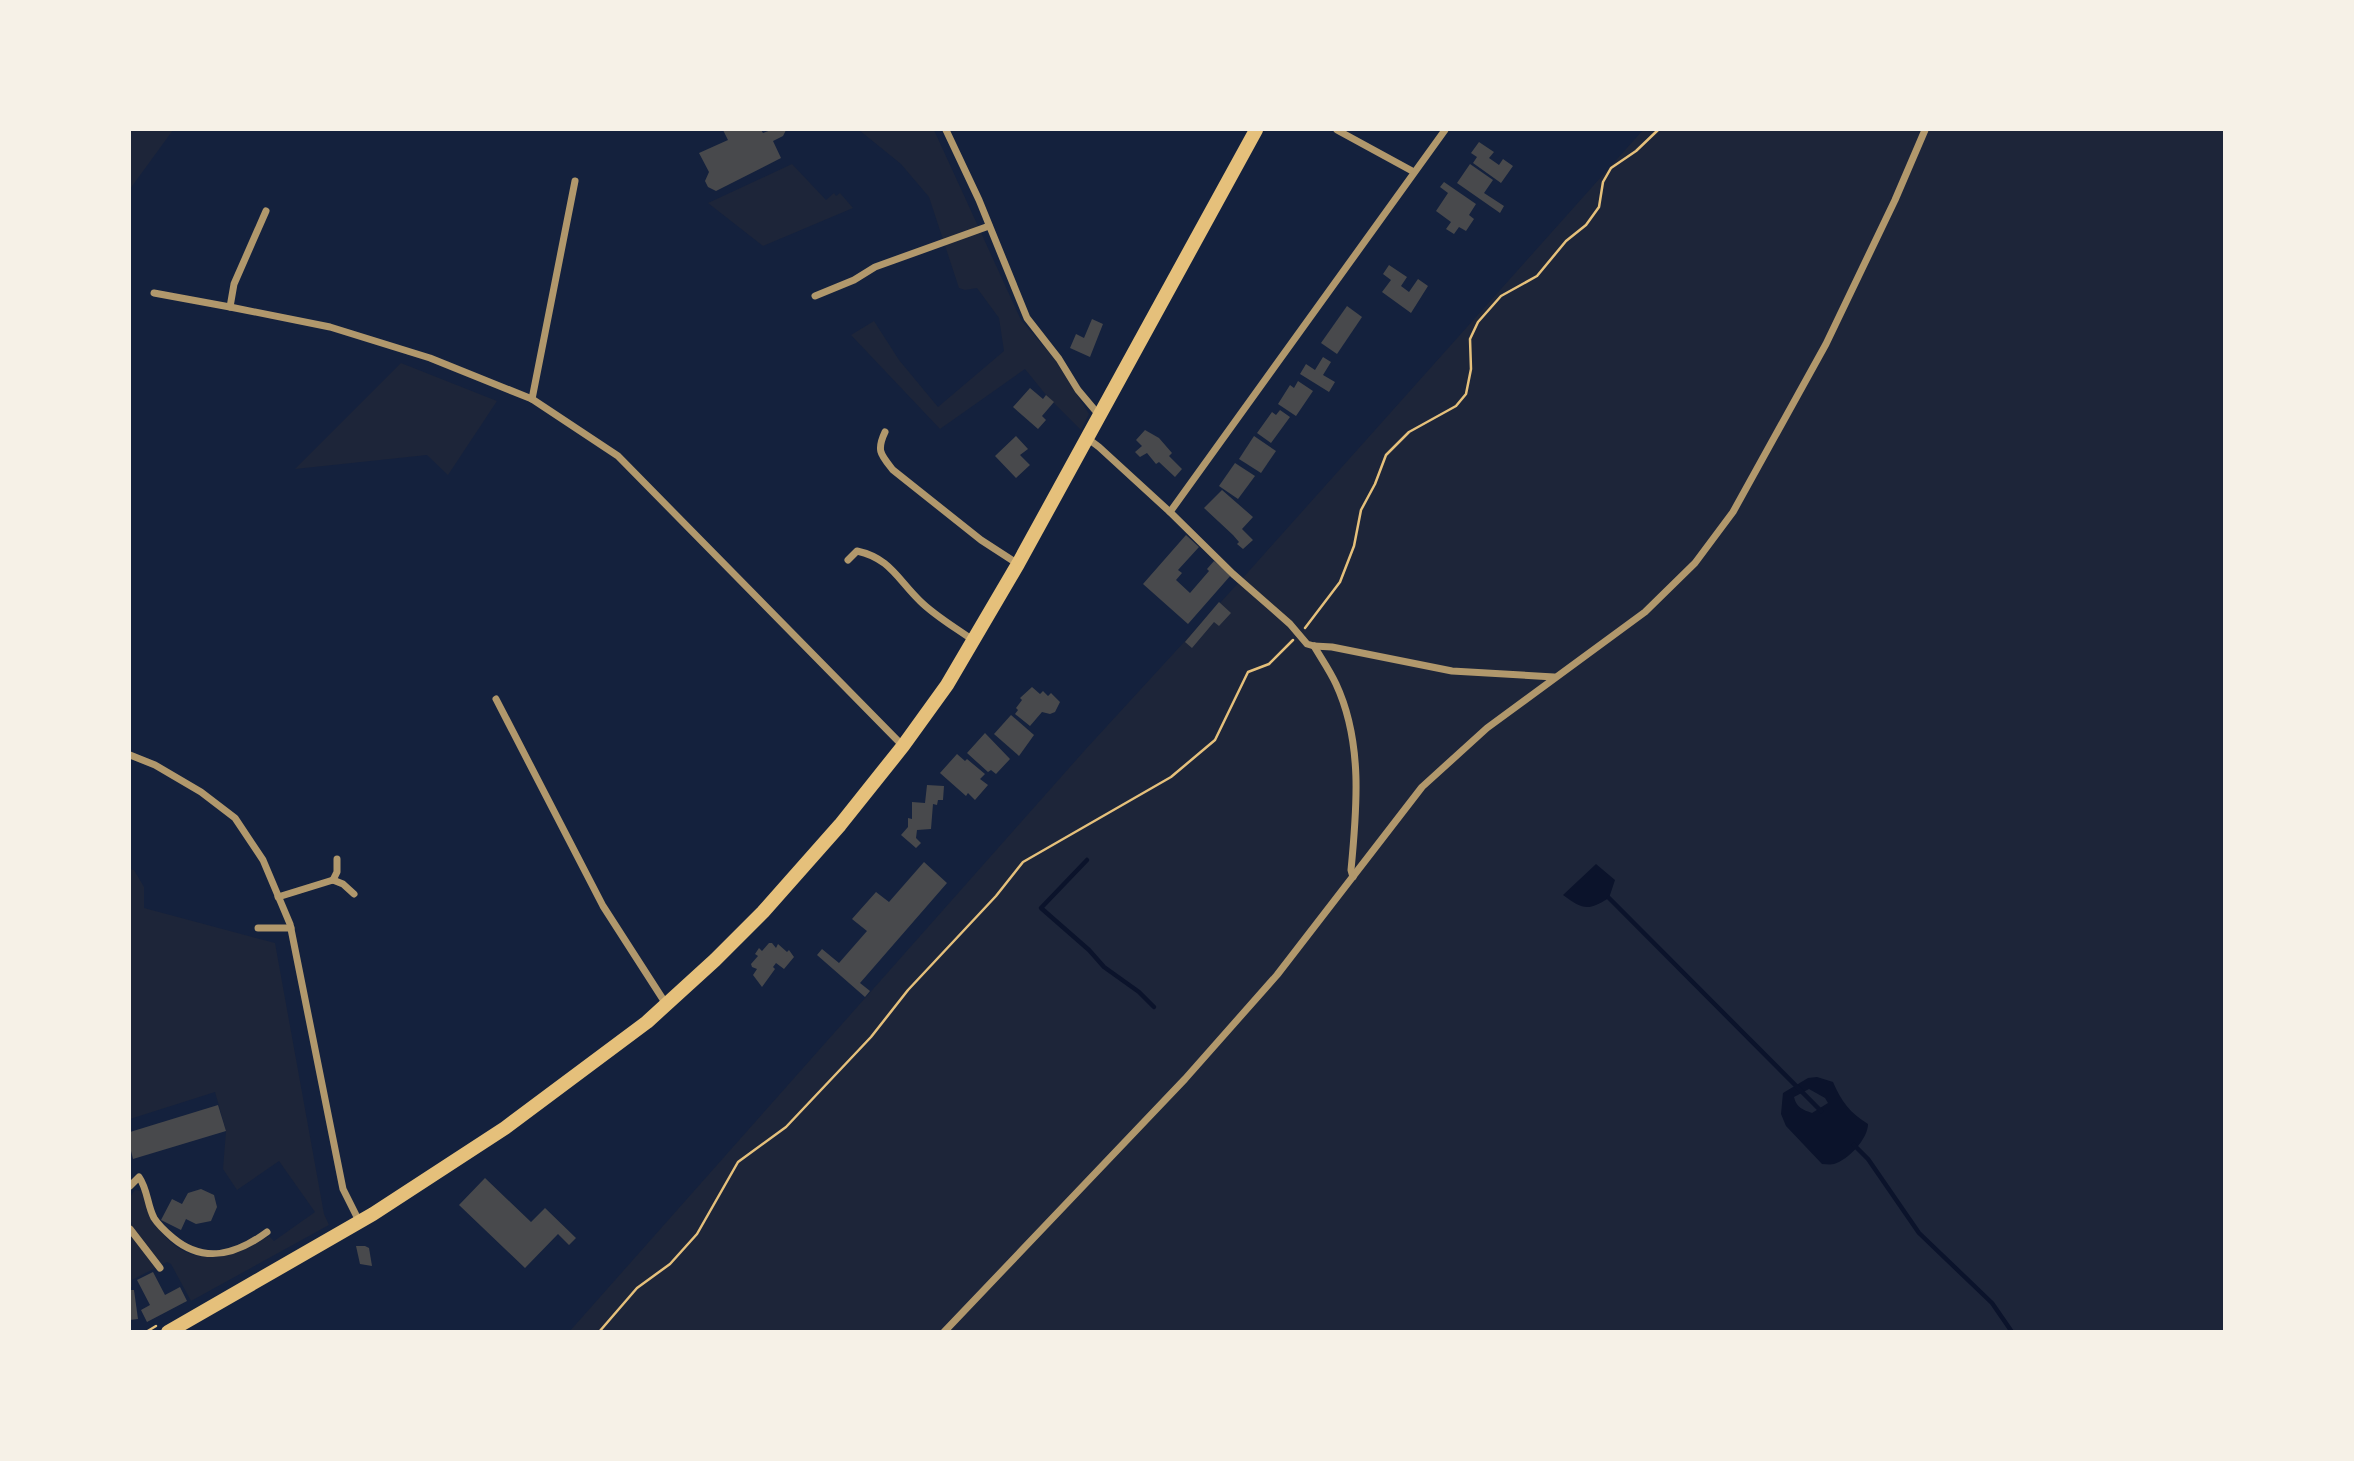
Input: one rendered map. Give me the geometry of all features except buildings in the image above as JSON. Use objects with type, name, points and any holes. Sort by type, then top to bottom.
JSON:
[{"type":"main road","points":[[168,1332],[411,1191],[547,1098],[608,1053],[666,1004],[763,912],[840,825],[947,685],[1018,564],[1256,130]]},
{"type":"street","points":[[1339,130],[1413,172]]},
{"type":"street","points":[[1170,512],[1445,130]]},
{"type":"street","points":[[944,1332],[1185,1079],[1277,975],[1422,788],[1487,728],[1645,612],[1695,564],[1733,512],[1826,344],[1895,200],[1925,130]]},
{"type":"street","points":[[949,131],[1027,318],[1059,359],[1078,390],[1100,415]]},
{"type":"street","points":[[532,398],[575,181]]},
{"type":"street","points":[[230,307],[234,284],[266,211]]},
{"type":"street","points":[[815,296],[854,280],[874,267],[989,226]]},
{"type":"street","points":[[153,293],[330,327],[430,358],[532,398],[618,456],[903,746]]},
{"type":"street","points":[[885,432],[879,444],[882,456],[893,470],[982,540],[1018,564]]},
{"type":"street","points":[[1087,438],[1170,512],[1248,589],[1290,624],[1307,644],[1452,671],[1554,677]]},
{"type":"street","points":[[848,560],[857,551],[872,554],[892,568],[921,603],[974,641]]},
{"type":"street","points":[[1314,646],[1337,685],[1352,736],[1357,784],[1351,870],[1353,877]]},
{"type":"street","points":[[496,699],[603,906],[666,1004]]},
{"type":"street","points":[[130,745],[130,755],[156,765],[235,818],[263,860],[291,928],[343,1189],[359,1221]]},
{"type":"street","points":[[333,880],[337,872],[337,859]]},
{"type":"street","points":[[278,897],[333,880],[344,884],[354,894]]},
{"type":"street","points":[[258,928],[291,928]]},
{"type":"street","points":[[130,1186],[139,1177],[145,1185],[153,1216],[163,1229],[193,1252],[230,1252],[251,1244],[267,1232]]},
{"type":"street","points":[[130,1229],[160,1268]]},
{"type":"path","points":[[599,1332],[637,1288],[670,1264],[697,1234],[737,1162],[786,1128],[871,1037],[908,990],[996,896],[1023,862],[1171,776],[1215,740],[1248,672],[1269,664],[1299,635],[1340,582],[1354,547],[1361,510],[1386,455],[1409,432],[1456,406],[1466,394],[1471,369],[1469,339],[1478,322],[1501,296],[1536,276],[1566,241],[1586,225],[1599,207],[1603,182],[1611,168],[1636,151],[1658,130]]},
{"type":"shaded area","points":[[130,130],[173,130],[130,189]]},
{"type":"shaded area","points":[[859,130],[934,130],[1021,320],[1054,358],[1089,414],[1081,430],[1046,395],[1025,369],[940,429],[851,335],[874,321],[899,360],[938,407],[1004,351],[999,318],[977,288],[959,288],[929,197],[901,164]]},
{"type":"shaded area","points":[[1643,130],[2224,130],[2224,1331],[569,1332],[1085,750],[1241,580]]},
{"type":"shaded area","points":[[792,164],[826,200],[834,193],[836,196],[840,193],[853,208],[763,246],[708,203]]},
{"type":"shaded area","points":[[401,363],[497,401],[448,475],[427,455],[295,469]]},
{"type":"shaded area","points":[[1596,864],[1615,880],[1609,898],[1586,907],[1563,895]]},
{"type":"shaded area","points":[[130,869],[134,870],[144,887],[144,908],[275,943],[324,1214],[329,1225],[191,1301],[171,1264],[167,1262],[132,1280],[130,1288],[130,1197],[135,1190],[143,1191],[151,1214],[170,1241],[196,1256],[211,1257],[240,1251],[269,1236],[274,1241],[315,1212],[279,1161],[237,1190],[223,1169],[226,1131],[215,1092],[130,1119]]},
{"type":"shaded area","points":[[1817,1077],[1833,1082],[1847,1106],[1868,1124],[1865,1136],[1856,1148],[1834,1164],[1822,1164],[1786,1126],[1781,1114],[1783,1093],[1808,1078]],"holes":[[[1809,1089],[1825,1098],[1828,1103],[1812,1113],[1800,1108],[1794,1097]]]},
{"type":"waterway","points":[[1087,860],[1041,908],[1089,950],[1104,967],[1139,992],[1154,1007]]},
{"type":"waterway","points":[[1609,898],[1821,1111]]},
{"type":"waterway","points":[[1854,1145],[1868,1159],[1919,1233],[1992,1303],[2012,1332]]}]
